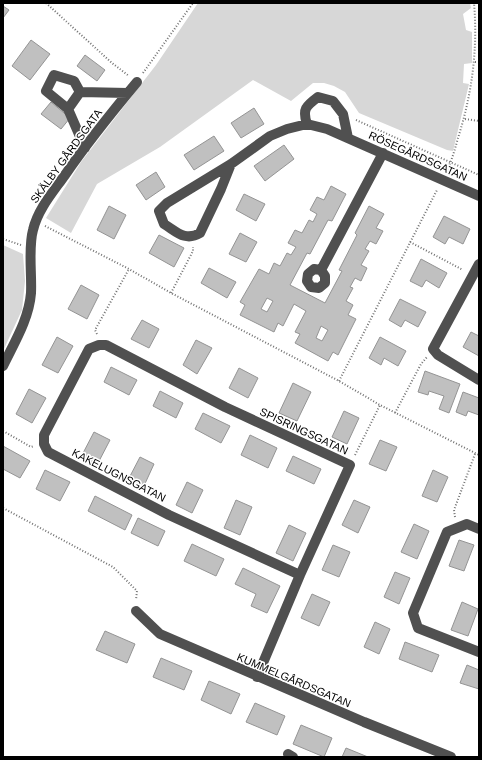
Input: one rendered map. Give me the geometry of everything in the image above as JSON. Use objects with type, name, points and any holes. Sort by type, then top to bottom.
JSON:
[{"type":"street","points":[[80,92],[74,81],[54,75],[46,91],[68,109],[85,148]]},
{"type":"street","name":"SKÄLBY GÅRDSGATA","points":[[3,366],[22,329],[28,311],[31,294],[32,231],[36,221],[52,192],[137,82]]},
{"type":"street","points":[[80,92],[128,93]]},
{"type":"street","points":[[68,109],[80,92]]},
{"type":"street","points":[[307,124],[304,116],[307,105],[318,97],[333,101],[343,114],[348,138]]},
{"type":"street","name":"RÖSEGÅRDSGATAN","points":[[194,236],[188,237],[182,235],[164,224],[160,211],[167,203],[231,164],[270,136],[287,129],[307,124],[327,129],[479,196]]},
{"type":"street","points":[[321,270],[383,153]]},
{"type":"street","points":[[194,236],[200,233],[205,224],[231,164]]},
{"type":"street","points":[[479,264],[476,277],[433,348],[438,356],[479,380]]},
{"type":"street","points":[[44,444],[44,435],[90,349],[99,345],[106,345]]},
{"type":"street","name":"SPISRINGSGATAN","points":[[106,345],[225,407],[350,465],[300,575],[257,677]]},
{"type":"street","name":"KAKELUGNSGATAN","points":[[44,444],[48,452],[120,490],[169,515],[300,575]]},
{"type":"street","points":[[479,529],[467,524],[447,532],[413,613],[418,628],[479,652]]},
{"type":"street","name":"KUMMELGÅRDSGATAN","points":[[136,611],[160,634],[384,731],[451,757]]},
{"type":"path","points":[[46,3],[112,64],[137,82],[160,52],[193,3]]},
{"type":"path","points":[[338,381],[451,162],[465,119],[475,62],[476,22],[474,3]]},
{"type":"path","points":[[343,114],[479,175]]},
{"type":"path","points":[[465,119],[479,121]]},
{"type":"path","points":[[36,221],[129,269],[395,413],[479,455]]},
{"type":"path","points":[[171,293],[193,251],[194,236]]},
{"type":"path","points":[[3,239],[32,247]]},
{"type":"path","points":[[410,242],[476,277]]},
{"type":"path","points":[[106,345],[95,330],[129,269]]},
{"type":"path","points":[[395,413],[420,364],[433,348]]},
{"type":"path","points":[[350,465],[380,405]]},
{"type":"path","points":[[3,431],[31,447],[44,444]]},
{"type":"path","points":[[456,528],[454,510],[475,454]]},
{"type":"path","points":[[3,508],[113,568],[137,591],[136,611]]},
{"type":"shaded area","points":[[198,3],[470,3],[471,8],[463,14],[466,30],[472,32],[472,63],[464,64],[463,83],[469,84],[453,151],[447,150],[359,113],[345,92],[334,86],[324,83],[313,83],[291,101],[253,80],[160,147],[97,184],[71,233],[46,218],[81,162],[156,65]]},
{"type":"shaded area","points":[[3,245],[23,254],[25,281],[22,310],[3,351]]},
{"type":"building","points":[[3,6],[9,10],[3,18]]},
{"type":"building","points":[[31,40],[50,54],[30,80],[12,66]]},
{"type":"building","points":[[85,55],[105,70],[97,81],[77,66]]},
{"type":"building","points":[[51,102],[70,118],[61,129],[41,114]]},
{"type":"building","points":[[254,108],[264,124],[241,138],[231,123]]},
{"type":"building","points":[[214,136],[224,151],[194,170],[184,155]]},
{"type":"building","points":[[284,145],[294,159],[265,181],[254,166]]},
{"type":"building","points":[[156,172],[165,187],[146,200],[136,185]]},
{"type":"building","points":[[331,186],[346,194],[332,221],[328,220],[310,254],[307,253],[290,285],[325,303],[342,271],[339,270],[357,235],[355,233],[369,206],[384,214],[376,228],[383,231],[376,244],[370,241],[365,249],[369,251],[361,265],[367,268],[361,281],[355,278],[350,287],[353,288],[346,301],[353,305],[348,315],[356,319],[338,355],[333,352],[328,361],[295,343],[300,334],[295,332],[306,311],[294,304],[283,326],[278,323],[274,332],[240,315],[245,305],[240,302],[259,269],[269,274],[274,263],[280,266],[287,253],[291,255],[296,247],[288,243],[295,230],[302,233],[309,220],[313,222],[317,214],[310,210],[317,197],[324,200]],"holes":[[[267,298],[273,301],[267,312],[261,309]],[[321,326],[328,330],[322,341],[316,338]]]},
{"type":"building","points":[[244,194],[265,204],[256,221],[236,210]]},
{"type":"building","points":[[109,206],[126,215],[114,239],[97,230]]},
{"type":"building","points":[[444,216],[470,229],[463,244],[449,237],[445,244],[433,237]]},
{"type":"building","points":[[240,233],[257,242],[246,262],[229,254]]},
{"type":"building","points":[[159,235],[184,248],[174,267],[149,253]]},
{"type":"building","points":[[421,259],[447,273],[439,288],[426,280],[422,287],[410,281]]},
{"type":"building","points":[[209,268],[236,282],[227,298],[201,283]]},
{"type":"building","points":[[81,285],[99,295],[87,319],[68,309]]},
{"type":"building","points":[[400,299],[426,312],[418,327],[405,320],[401,327],[389,320]]},
{"type":"building","points":[[142,320],[159,329],[149,348],[131,339]]},
{"type":"building","points":[[471,332],[479,336],[479,356],[463,347]]},
{"type":"building","points":[[57,337],[73,346],[58,373],[42,365]]},
{"type":"building","points":[[380,337],[406,351],[398,366],[384,358],[381,365],[369,358]]},
{"type":"building","points":[[196,340],[212,348],[197,374],[183,365]]},
{"type":"building","points":[[111,367],[137,380],[129,395],[104,382]]},
{"type":"building","points":[[239,368],[258,378],[248,398],[229,388]]},
{"type":"building","points":[[425,371],[460,384],[449,413],[439,409],[444,396],[429,391],[428,395],[418,392]]},
{"type":"building","points":[[293,383],[311,392],[297,421],[279,413]]},
{"type":"building","points":[[29,389],[46,398],[32,423],[16,414]]},
{"type":"building","points":[[160,391],[183,403],[176,418],[153,406]]},
{"type":"building","points":[[463,392],[479,398],[479,415],[468,411],[466,416],[456,412]]},
{"type":"building","points":[[344,411],[359,418],[347,444],[332,437]]},
{"type":"building","points":[[203,413],[230,426],[221,443],[195,429]]},
{"type":"building","points":[[94,432],[110,440],[97,465],[81,457]]},
{"type":"building","points":[[250,435],[277,448],[268,468],[241,455]]},
{"type":"building","points":[[380,440],[397,447],[386,471],[369,464]]},
{"type":"building","points":[[3,446],[30,461],[20,478],[3,469]]},
{"type":"building","points":[[293,456],[321,469],[314,484],[286,471]]},
{"type":"building","points":[[140,457],[154,464],[143,488],[128,480]]},
{"type":"building","points":[[45,470],[70,482],[60,501],[36,489]]},
{"type":"building","points":[[433,470],[448,477],[437,502],[422,496]]},
{"type":"building","points":[[187,482],[203,490],[192,513],[176,505]]},
{"type":"building","points":[[95,496],[132,515],[125,530],[88,511]]},
{"type":"building","points":[[236,500],[252,507],[240,535],[224,528]]},
{"type":"building","points":[[354,500],[370,507],[358,533],[342,525]]},
{"type":"building","points":[[138,518],[165,531],[158,546],[131,533]]},
{"type":"building","points":[[414,524],[429,531],[417,559],[401,552]]},
{"type":"building","points":[[289,525],[306,533],[293,561],[276,553]]},
{"type":"building","points":[[459,540],[474,545],[464,571],[449,566]]},
{"type":"building","points":[[192,544],[224,559],[216,576],[184,561]]},
{"type":"building","points":[[333,545],[350,552],[339,577],[322,570]]},
{"type":"building","points":[[243,568],[280,586],[267,613],[251,606],[256,594],[235,584]]},
{"type":"building","points":[[395,572],[410,578],[399,604],[384,597]]},
{"type":"building","points":[[312,594],[330,602],[319,626],[301,618]]},
{"type":"building","points":[[462,602],[478,609],[468,636],[451,630]]},
{"type":"building","points":[[375,622],[390,629],[379,654],[364,647]]},
{"type":"building","points":[[105,631],[135,644],[127,663],[96,650]]},
{"type":"building","points":[[405,642],[439,655],[432,672],[399,659]]},
{"type":"building","points":[[161,658],[192,671],[184,690],[153,677]]},
{"type":"building","points":[[467,665],[479,670],[479,689],[460,683]]},
{"type":"building","points":[[209,681],[240,694],[231,714],[201,700]]},
{"type":"building","points":[[255,703],[285,716],[277,735],[246,722]]},
{"type":"building","points":[[301,725],[332,738],[324,757],[293,744]]},
{"type":"building","points":[[346,748],[368,757],[342,757]]}]
